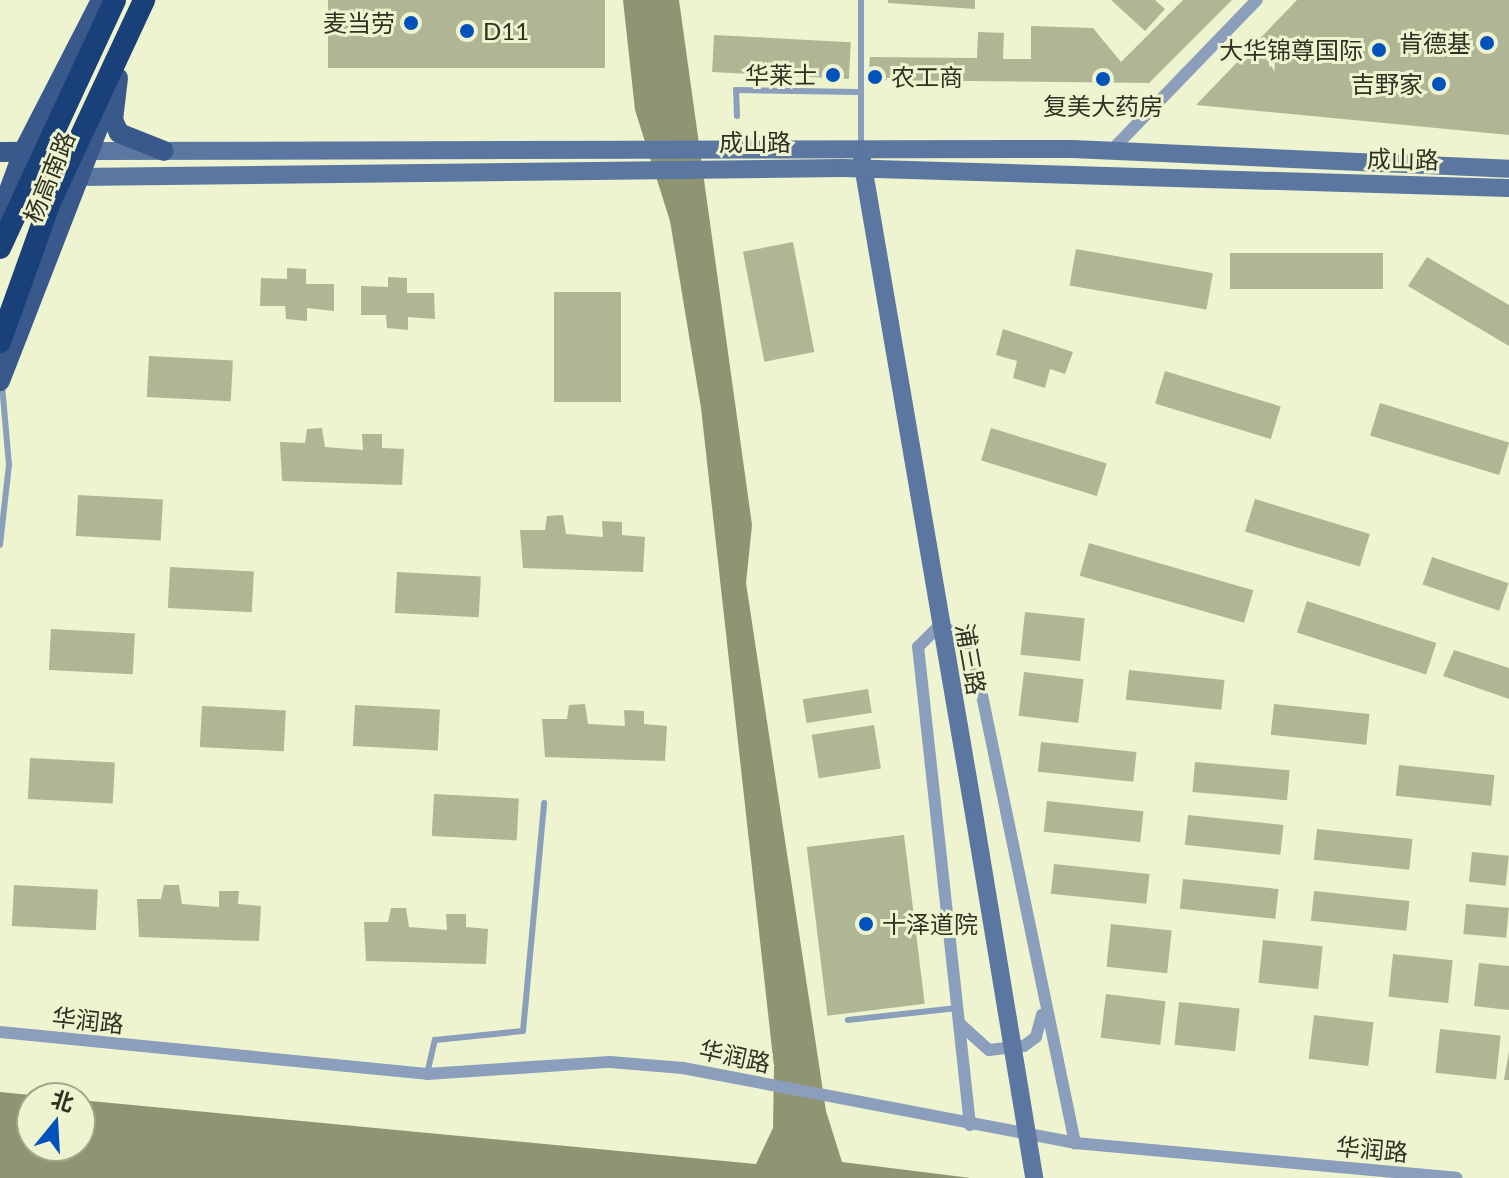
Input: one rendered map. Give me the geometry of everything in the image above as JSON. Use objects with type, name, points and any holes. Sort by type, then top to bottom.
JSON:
[{"type":"highway","name":"杨高南路","points":[[0,248],[115,0]]},
{"type":"highway","name":"杨高南路","points":[[0,342],[50,202],[144,0]]},
{"type":"main road","name":"杨高南路","points":[[0,215],[7,176],[23,152],[101,0]]},
{"type":"main road","name":"杨高南路","points":[[1,379],[87,151],[154,0]]},
{"type":"main road","points":[[118,78],[113,120],[119,133],[164,151]]},
{"type":"main road","name":"成山路","points":[[7,176],[77,177],[701,159],[861,149],[1111,151],[1509,169]]},
{"type":"main road","name":"浦三路","points":[[861,149],[1034,1178]]},
{"type":"main road","name":"成山路","points":[[0,152],[164,151],[627,160]]},
{"type":"main road","name":"成山路","points":[[701,159],[863,170],[1509,188]]},
{"type":"street","points":[[1111,151],[1257,0]]},
{"type":"street","points":[[970,1125],[918,647],[941,624],[972,647],[1043,1008],[1075,1143]]},
{"type":"street","points":[[958,1015],[970,1040],[989,1050],[1024,1046],[1036,1037],[1043,1008]]},
{"type":"street","name":"华润路","points":[[0,1032],[427,1074],[610,1062],[757,1083],[1075,1143],[1456,1178]]},
{"type":"lane","points":[[861,0],[858,92],[861,149]]},
{"type":"lane","points":[[737,116],[736,90],[858,92]]},
{"type":"lane","name":"杨高南路","points":[[0,545],[9,444],[1,379]]},
{"type":"lane","points":[[427,1074],[435,1040],[523,1031],[544,803]]},
{"type":"lane","points":[[848,1020],[958,1015]]},
{"type":"shaded area","points":[[623,0],[679,0],[752,525],[746,583],[826,1111],[842,1162],[971,1178],[0,1178],[0,1092],[16,1094],[16,1162],[96,1162],[96,1102],[756,1164],[773,1128],[774,1067],[701,408],[670,221],[635,110]]},
{"type":"building","name":"D11","points":[[328,0],[605,0],[605,68],[328,68]]},
{"type":"building","points":[[888,0],[975,0],[975,9],[888,3]]},
{"type":"building","points":[[1111,0],[1155,0],[1165,9],[1145,31]]},
{"type":"building","points":[[1183,0],[1232,0],[1149,83],[868,80],[870,57],[977,58],[978,32],[1004,33],[1003,59],[1031,59],[1031,26],[1093,28],[1121,62]]},
{"type":"building","name":"大华锦尊国际","points":[[1297,0],[1509,0],[1509,135],[1196,105]]},
{"type":"building","points":[[714,35],[851,42],[849,79],[712,72]]},
{"type":"building","points":[[793,242],[814,352],[764,362],[743,252]]},
{"type":"building","points":[[1076,249],[1213,273],[1206,310],[1070,285]]},
{"type":"building","points":[[1230,253],[1383,253],[1383,289],[1230,289]]},
{"type":"building","points":[[1427,257],[1509,305],[1509,346],[1408,286]]},
{"type":"building","points":[[287,268],[306,269],[306,284],[334,284],[334,311],[307,308],[307,321],[286,319],[285,306],[260,306],[261,278],[287,279]]},
{"type":"building","points":[[388,277],[407,278],[407,293],[434,293],[435,319],[408,317],[408,330],[387,328],[386,315],[361,315],[361,286],[388,287]]},
{"type":"building","points":[[554,292],[621,292],[621,402],[554,402]]},
{"type":"building","points":[[1003,329],[1073,352],[1065,374],[1050,369],[1045,388],[1013,378],[1017,361],[996,355]]},
{"type":"building","points":[[149,356],[233,360],[231,401],[147,397]]},
{"type":"building","points":[[1165,371],[1281,406],[1271,439],[1155,404]]},
{"type":"building","points":[[1380,403],[1509,442],[1499,475],[1370,436]]},
{"type":"building","points":[[322,428],[325,447],[363,450],[362,434],[382,434],[382,448],[404,449],[402,485],[282,481],[280,442],[305,443],[307,429]]},
{"type":"building","points":[[991,428],[1107,463],[1097,496],[981,461]]},
{"type":"building","points":[[78,495],[163,499],[161,540],[76,536]]},
{"type":"building","points":[[1255,499],[1370,534],[1360,567],[1245,532]]},
{"type":"building","points":[[563,515],[566,534],[603,537],[602,521],[622,522],[622,535],[645,537],[643,572],[523,568],[520,530],[545,530],[547,516]]},
{"type":"building","points":[[1089,543],[1253,590],[1244,623],[1080,576]]},
{"type":"building","points":[[1432,557],[1509,583],[1499,611],[1423,584]]},
{"type":"building","points":[[170,567],[254,571],[252,612],[168,608]]},
{"type":"building","points":[[397,572],[481,576],[479,617],[395,613]]},
{"type":"building","points":[[1307,601],[1436,643],[1426,674],[1297,632]]},
{"type":"building","points":[[1025,612],[1085,618],[1080,661],[1021,655]]},
{"type":"building","points":[[51,629],[135,633],[133,674],[49,670]]},
{"type":"building","points":[[1454,650],[1509,668],[1509,699],[1443,676]]},
{"type":"building","points":[[1129,670],[1224,680],[1221,710],[1126,700]]},
{"type":"building","points":[[1024,672],[1084,679],[1078,723],[1019,716]]},
{"type":"building","points":[[868,689],[872,713],[807,723],[803,699]]},
{"type":"building","points":[[585,704],[588,724],[625,726],[624,710],[644,711],[644,724],[667,726],[665,761],[545,757],[542,719],[567,719],[569,705]]},
{"type":"building","points":[[1274,704],[1369,714],[1366,745],[1271,735]]},
{"type":"building","points":[[355,705],[440,709],[438,750],[353,746]]},
{"type":"building","points":[[202,706],[286,710],[284,751],[200,747]]},
{"type":"building","points":[[874,725],[881,768],[819,778],[812,735]]},
{"type":"building","points":[[1041,742],[1136,752],[1133,782],[1038,772]]},
{"type":"building","points":[[30,758],[115,762],[113,803],[28,799]]},
{"type":"building","points":[[1195,762],[1290,770],[1287,800],[1192,792]]},
{"type":"building","points":[[1399,765],[1494,775],[1491,806],[1396,796]]},
{"type":"building","points":[[434,794],[519,798],[517,840],[432,836]]},
{"type":"building","points":[[1047,801],[1143,811],[1140,842],[1044,832]]},
{"type":"building","points":[[1188,815],[1283,825],[1280,855],[1185,845]]},
{"type":"building","points":[[1317,829],[1412,839],[1409,870],[1314,860]]},
{"type":"building","name":"十泽道院","points":[[904,835],[925,1004],[827,1016],[807,847]]},
{"type":"building","points":[[1472,852],[1509,856],[1506,886],[1469,882]]},
{"type":"building","points":[[1054,864],[1149,874],[1146,904],[1051,894]]},
{"type":"building","points":[[1183,879],[1278,889],[1275,919],[1180,909]]},
{"type":"building","points":[[14,885],[98,889],[96,930],[12,926]]},
{"type":"building","points":[[164,885],[179,885],[182,904],[219,907],[219,891],[239,891],[238,904],[261,906],[259,941],[139,937],[137,899],[161,899]]},
{"type":"building","points":[[1314,891],[1409,901],[1406,931],[1311,921]]},
{"type":"building","points":[[1466,904],[1509,908],[1506,938],[1463,934]]},
{"type":"building","points":[[391,908],[406,908],[409,927],[447,930],[446,914],[466,914],[466,927],[488,929],[486,964],[366,961],[364,922],[388,922]]},
{"type":"building","points":[[1111,924],[1172,930],[1167,973],[1107,967]]},
{"type":"building","points":[[1263,940],[1323,946],[1318,989],[1259,983]]},
{"type":"building","points":[[1393,954],[1453,960],[1448,1003],[1389,997]]},
{"type":"building","points":[[1479,963],[1509,966],[1509,1010],[1474,1006]]},
{"type":"building","points":[[1106,994],[1166,1001],[1160,1045],[1101,1038]]},
{"type":"building","points":[[1179,1002],[1240,1008],[1235,1051],[1175,1045]]},
{"type":"building","points":[[1314,1015],[1374,1022],[1368,1066],[1309,1059]]},
{"type":"building","points":[[1440,1029],[1501,1035],[1496,1079],[1435,1073]]},
{"type":"building","points":[[1509,1051],[1509,1080],[1504,1080]]},
{"type":"place","name":"麦当劳","points":[[411,23]]},
{"type":"place","name":"D11","points":[[467,31]]},
{"type":"place","name":"肯德基","points":[[1487,43]]},
{"type":"place","name":"大华锦尊国际","points":[[1379,50]]},
{"type":"place","name":"华莱士","points":[[833,75]]},
{"type":"place","name":"农工商","points":[[875,77]]},
{"type":"place","name":"复美大药房","points":[[1103,79]]},
{"type":"place","name":"吉野家","points":[[1439,84]]},
{"type":"place","name":"十泽道院","points":[[866,924]]}]
